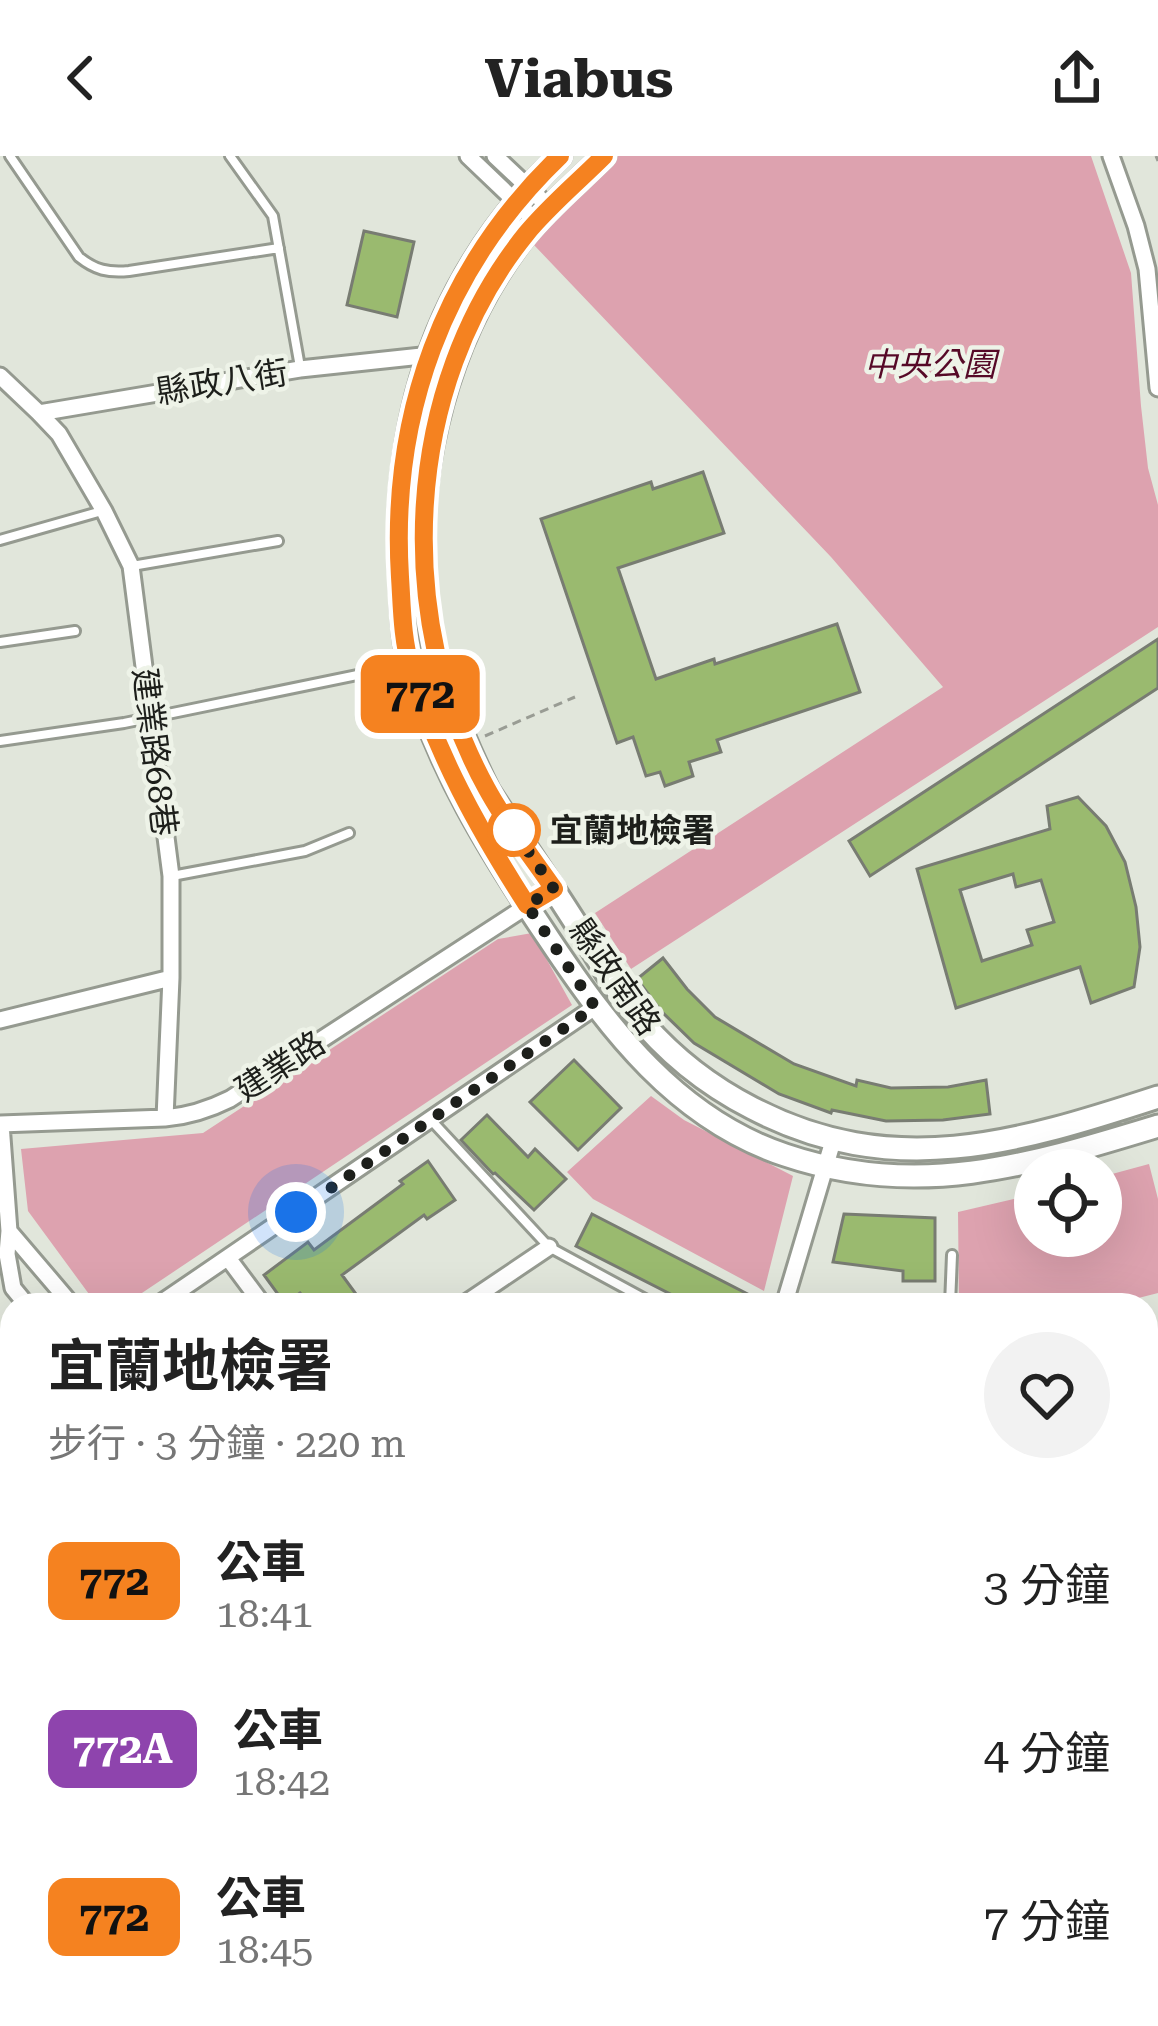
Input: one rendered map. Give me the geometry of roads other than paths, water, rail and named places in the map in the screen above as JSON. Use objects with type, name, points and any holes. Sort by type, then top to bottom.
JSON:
[{"type":"street","points":[[468,156],[522,194]]},
{"type":"street","points":[[495,156],[543,215]]},
{"type":"street","name":"縣政南路","points":[[560,156],[522,194],[451,302],[427,355],[401,475],[398,537],[410,664],[439,748],[479,830],[595,1007],[654,1074],[696,1110],[745,1139],[824,1166],[873,1175],[936,1177],[996,1170],[1158,1125]]},
{"type":"street","name":"縣政南路","points":[[604,156],[523,238],[482,302],[441,407],[425,490],[423,577],[437,659],[466,744],[488,790],[631,1009],[666,1048],[705,1080],[788,1126],[833,1142],[932,1150],[988,1144],[1155,1098]]},
{"type":"street","points":[[1111,156],[1147,269],[1158,388]]},
{"type":"street","name":"縣政八街","points":[[39,413],[301,369],[459,352]]},
{"type":"street","points":[[0,376],[39,413]]},
{"type":"street","name":"建業路68巷","points":[[39,413],[59,434],[131,566],[170,876],[165,1118]]},
{"type":"street","name":"建業路","points":[[0,1121],[189,1116],[230,1099],[554,889]]},
{"type":"street","points":[[0,1020],[170,978]]},
{"type":"street","points":[[176,1293],[595,1007]]},
{"type":"street","points":[[1155,1098],[1158,1125]]},
{"type":"street","points":[[0,1121],[4,1234],[17,1293]]},
{"type":"street","points":[[787,1293],[833,1142]]},
{"type":"street","points":[[4,1234],[60,1293]]},
{"type":"street","points":[[481,1293],[549,1247]]},
{"type":"street","points":[[228,1258],[254,1293]]},
{"type":"lane","points":[[10,156],[79,257],[93,268],[111,273],[279,248]]},
{"type":"lane","points":[[230,156],[273,217],[301,369]]},
{"type":"lane","points":[[0,540],[104,511]]},
{"type":"lane","points":[[131,566],[278,541]]},
{"type":"lane","points":[[0,642],[75,632]]},
{"type":"lane","points":[[0,741],[124,724],[437,659]]},
{"type":"lane","points":[[170,876],[305,851],[349,833]]},
{"type":"lane","points":[[431,1120],[549,1247],[634,1293]]},
{"type":"lane","points":[[950,1293],[952,1256]]},
{"type":"place","name":"宜蘭地檢署","points":[[514,830]]},
{"type":"park label","name":"中央公園","points":[[930,364]]}]
